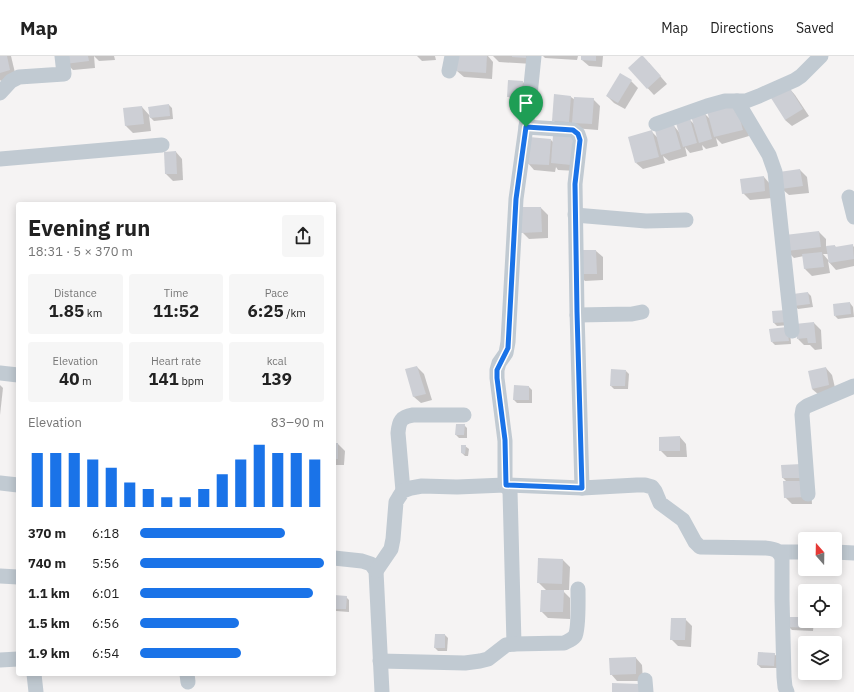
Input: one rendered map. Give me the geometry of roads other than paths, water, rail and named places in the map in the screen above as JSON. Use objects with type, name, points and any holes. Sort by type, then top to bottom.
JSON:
[{"type":"street","points":[[0,93],[11,81],[19,77],[64,74],[62,56]]},
{"type":"street","points":[[449,72],[452,56]]},
{"type":"street","points":[[514,644],[510,491],[506,485],[505,440],[497,370],[508,348],[516,199],[534,56]]},
{"type":"street","points":[[656,124],[724,101],[746,101],[759,96],[795,80],[821,56]]},
{"type":"street","points":[[738,101],[769,155],[775,172],[792,331]]},
{"type":"street","points":[[526,127],[573,130],[578,134],[580,140],[575,184],[575,215],[582,488]]},
{"type":"street","points":[[0,159],[162,146]]},
{"type":"street","points":[[849,197],[854,217]]},
{"type":"street","points":[[575,215],[646,221],[686,220]]},
{"type":"street","points":[[577,315],[632,314],[642,312]]},
{"type":"street","points":[[0,373],[16,374]]},
{"type":"street","points":[[808,494],[802,428],[803,409],[854,386]]},
{"type":"street","points":[[403,491],[398,433],[399,425],[402,419],[406,416],[413,415],[464,415]]},
{"type":"street","points":[[0,483],[16,485]]},
{"type":"street","points":[[376,571],[391,549],[396,502],[403,491],[422,486],[457,487],[506,485],[582,488],[645,485],[652,487],[660,503],[683,520],[694,542],[700,547],[765,548],[774,549],[779,552],[798,552]]},
{"type":"street","points":[[779,552],[782,558],[784,676],[787,692]]},
{"type":"street","points":[[842,552],[854,553]]},
{"type":"street","points":[[336,558],[362,561],[371,564],[376,571],[382,692]]},
{"type":"street","points":[[0,576],[16,577]]},
{"type":"street","points":[[380,661],[465,663],[488,659],[506,645],[564,643],[571,640],[575,635],[577,628],[578,589]]},
{"type":"street","points":[[0,660],[16,659]]},
{"type":"street","points":[[34,676],[36,692]]}]
